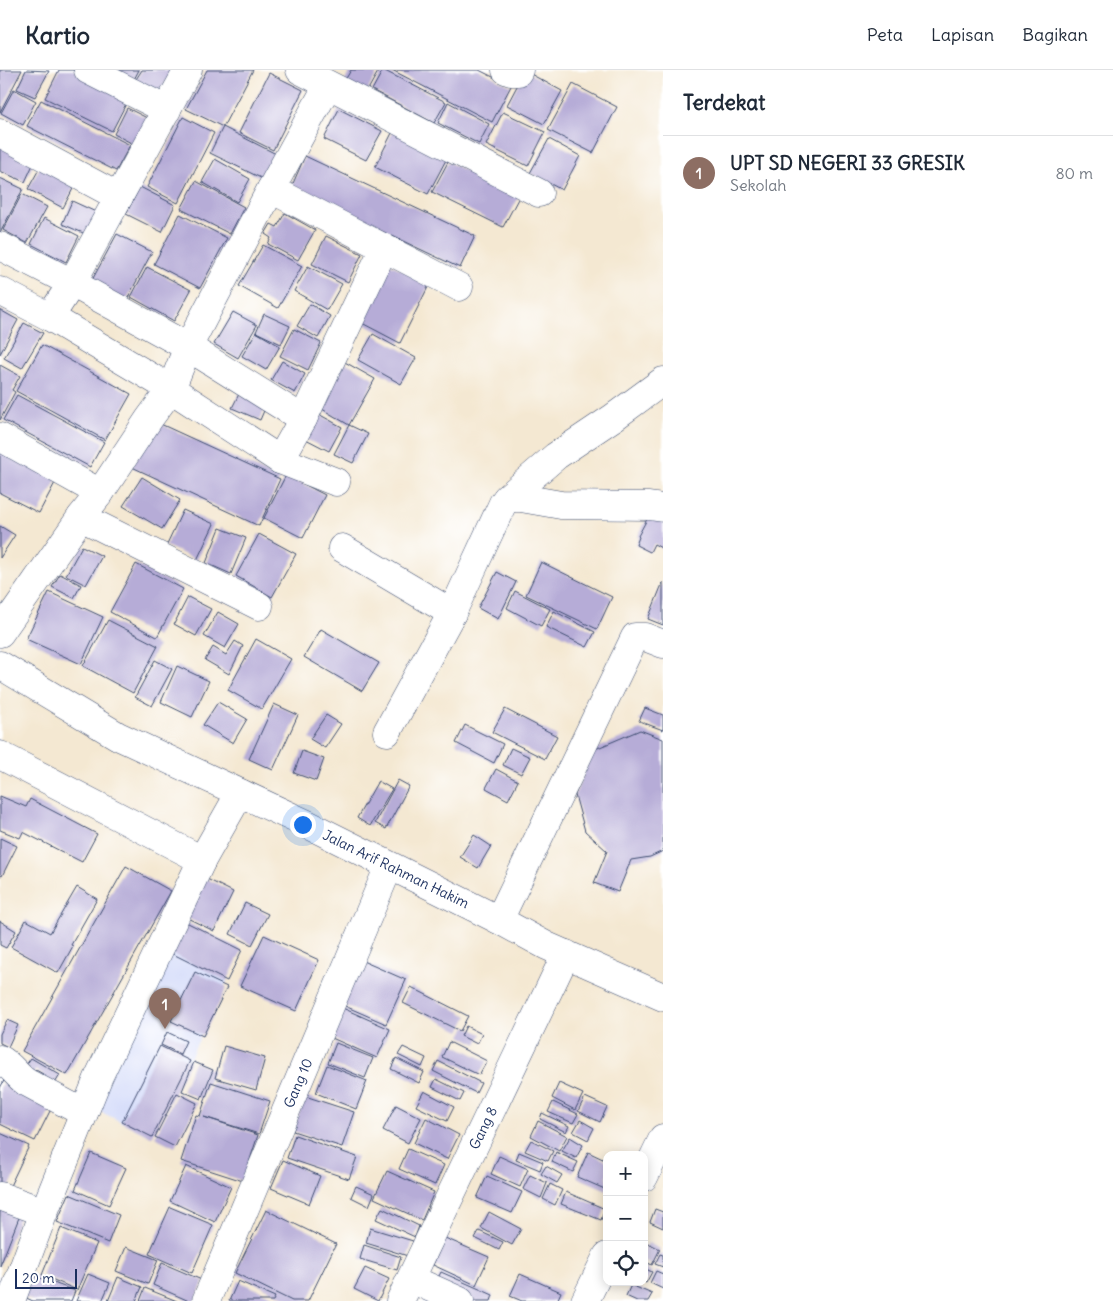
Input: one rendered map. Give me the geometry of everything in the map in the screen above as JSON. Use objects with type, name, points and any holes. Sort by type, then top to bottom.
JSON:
[{"type":"street","points":[[88,70],[167,110]]},
{"type":"street","points":[[50,318],[72,283],[120,197],[188,70]]},
{"type":"street","points":[[300,70],[539,193]]},
{"type":"street","points":[[506,70],[511,72],[518,72],[519,70]]},
{"type":"street","points":[[0,633],[81,517],[100,493],[171,389],[188,347],[328,85]]},
{"type":"street","points":[[0,133],[120,197]]},
{"type":"street","points":[[271,189],[459,287]]},
{"type":"street","points":[[0,246],[188,347],[303,419]]},
{"type":"street","points":[[280,460],[303,419],[384,248]]},
{"type":"street","points":[[0,291],[171,389],[280,460],[336,482]]},
{"type":"street","points":[[387,732],[452,613],[503,503],[556,456],[663,381]]},
{"type":"street","points":[[0,437],[100,493]]},
{"type":"street","points":[[507,498],[521,498],[561,505],[649,506],[663,508]]},
{"type":"street","points":[[81,517],[258,606]]},
{"type":"street","points":[[342,548],[452,613]]},
{"type":"street","points":[[499,920],[635,637],[645,637],[663,644]]},
{"type":"street","name":"Jalan Arif Rahman Hakim","points":[[0,665],[118,736],[309,825],[566,954],[663,998]]},
{"type":"street","points":[[0,755],[202,860]]},
{"type":"street","points":[[11,1301],[44,1212],[99,1076],[202,860],[240,793]]},
{"type":"street","name":"Gang 10","points":[[206,1301],[389,866]]},
{"type":"street","name":"Gang 8","points":[[405,1290],[566,954]]},
{"type":"street","points":[[0,1059],[12,1067],[22,1080],[84,1113]]},
{"type":"street","points":[[648,1169],[663,1138]]},
{"type":"street","points":[[0,1196],[44,1212]]},
{"type":"street","points":[[585,1301],[603,1264]]},
{"type":"street","points":[[405,1290],[460,1301]]},
{"type":"shaded area","points":[[176,917],[242,950],[152,1137],[91,1107]]},
{"type":"building","points":[[0,70],[22,70],[0,112]]},
{"type":"building","points":[[26,70],[49,71],[35,97],[17,89]]},
{"type":"building","points":[[59,70],[73,70],[129,98],[112,131],[45,98]]},
{"type":"building","points":[[103,70],[139,70],[131,85]]},
{"type":"building","points":[[142,70],[173,70],[157,98],[133,84]]},
{"type":"building","points":[[207,70],[253,70],[223,127],[186,109]]},
{"type":"building","points":[[351,70],[379,70],[365,95],[344,82]]},
{"type":"building","points":[[383,70],[446,102],[434,123],[372,90]]},
{"type":"building","points":[[392,70],[479,70],[511,86],[492,122]]},
{"type":"building","points":[[525,71],[562,91],[544,124],[507,105]]},
{"type":"building","points":[[269,73],[303,90],[273,150],[239,133]]},
{"type":"building","points":[[573,84],[617,107],[593,153],[548,130]]},
{"type":"building","points":[[14,89],[36,101],[23,125],[1,113]]},
{"type":"building","points":[[41,100],[130,145],[116,171],[27,126]]},
{"type":"building","points":[[448,102],[489,124],[479,144],[438,123]]},
{"type":"building","points":[[127,108],[151,120],[137,146],[114,134]]},
{"type":"building","points":[[339,109],[382,131],[366,160],[324,139]]},
{"type":"building","points":[[503,112],[545,132],[528,166],[486,145]]},
{"type":"building","points":[[183,117],[214,133],[178,203],[147,187]]},
{"type":"building","points":[[223,127],[280,156],[267,181],[210,153]]},
{"type":"building","points":[[393,131],[447,158],[428,194],[375,167]]},
{"type":"building","points":[[549,139],[580,156],[562,190],[530,173]]},
{"type":"building","points":[[0,141],[36,158],[25,182],[0,171]]},
{"type":"building","points":[[305,156],[475,236],[460,268],[291,188]]},
{"type":"building","points":[[215,159],[250,179],[237,202],[202,182]]},
{"type":"building","points":[[43,162],[77,181],[63,208],[28,189]]},
{"type":"building","points":[[448,162],[519,197],[503,227],[432,192]]},
{"type":"building","points":[[0,178],[23,189],[0,233]]},
{"type":"building","points":[[196,181],[244,207],[230,234],[181,209]]},
{"type":"building","points":[[140,187],[175,205],[162,232],[126,214]]},
{"type":"building","points":[[22,194],[47,207],[27,243],[3,230]]},
{"type":"building","points":[[72,201],[98,213],[88,235],[62,224]]},
{"type":"building","points":[[285,213],[315,230],[298,260],[268,244],[271,238],[265,234],[271,224],[277,227]]},
{"type":"building","points":[[180,214],[227,238],[200,288],[154,264]]},
{"type":"building","points":[[44,218],[79,236],[66,262],[31,244]]},
{"type":"building","points":[[117,234],[152,252],[126,301],[91,282]]},
{"type":"building","points":[[326,236],[362,254],[348,282],[312,264]]},
{"type":"building","points":[[263,245],[302,266],[278,308],[239,286]]},
{"type":"building","points":[[390,264],[430,283],[400,343],[360,322]]},
{"type":"building","points":[[308,266],[342,284],[327,310],[294,291]]},
{"type":"building","points":[[147,267],[191,290],[174,321],[131,297]]},
{"type":"building","points":[[310,304],[330,316],[318,338],[297,326]]},
{"type":"building","points":[[0,310],[18,320],[0,354]]},
{"type":"building","points":[[233,312],[257,325],[238,358],[214,344]]},
{"type":"building","points":[[264,314],[290,326],[281,344],[256,332]]},
{"type":"building","points":[[24,323],[43,333],[22,368],[4,358]]},
{"type":"building","points":[[294,329],[321,343],[308,370],[280,356]]},
{"type":"building","points":[[256,332],[280,346],[266,370],[242,356]]},
{"type":"building","points":[[373,334],[416,358],[401,384],[358,360]]},
{"type":"building","points":[[42,345],[131,394],[105,440],[16,391]]},
{"type":"building","points":[[282,361],[305,374],[295,393],[271,380]]},
{"type":"building","points":[[343,361],[375,379],[349,425],[317,406]]},
{"type":"building","points":[[0,365],[20,376],[12,390],[15,392],[0,420]]},
{"type":"building","points":[[239,394],[266,406],[260,420],[232,408]]},
{"type":"building","points":[[17,395],[104,442],[90,467],[3,420]]},
{"type":"building","points":[[313,411],[342,427],[329,451],[300,436]]},
{"type":"building","points":[[154,421],[280,479],[259,526],[132,467]]},
{"type":"building","points":[[349,425],[368,434],[353,463],[334,454]]},
{"type":"building","points":[[0,449],[57,479],[39,513],[0,493]]},
{"type":"building","points":[[286,475],[325,495],[303,538],[264,518]]},
{"type":"building","points":[[142,477],[180,500],[162,529],[123,506]]},
{"type":"building","points":[[653,508],[663,513],[663,549],[654,544],[650,552],[636,545],[638,536]]},
{"type":"building","points":[[183,510],[214,524],[197,560],[166,546]]},
{"type":"building","points":[[0,526],[15,535],[0,558]]},
{"type":"building","points":[[220,528],[246,538],[231,574],[206,563]]},
{"type":"building","points":[[259,534],[296,554],[272,597],[236,576]]},
{"type":"building","points":[[82,546],[102,556],[86,585],[66,575]]},
{"type":"building","points":[[541,562],[612,597],[597,629],[526,595]]},
{"type":"building","points":[[136,564],[183,589],[157,637],[110,612]]},
{"type":"building","points":[[497,572],[516,582],[498,619],[478,608]]},
{"type":"building","points":[[60,574],[81,585],[74,598],[52,587]]},
{"type":"building","points":[[663,582],[663,625],[648,619]]},
{"type":"building","points":[[515,591],[550,609],[541,626],[507,608]]},
{"type":"building","points":[[49,592],[103,617],[81,664],[26,639]]},
{"type":"building","points":[[188,597],[211,609],[196,636],[174,624]]},
{"type":"building","points":[[554,611],[595,632],[587,647],[546,627]]},
{"type":"building","points":[[218,612],[239,624],[225,648],[204,636]]},
{"type":"building","points":[[108,620],[158,646],[133,693],[83,666]]},
{"type":"building","points":[[321,629],[379,663],[362,691],[304,657]]},
{"type":"building","points":[[256,639],[291,659],[262,709],[228,690]]},
{"type":"building","points":[[235,641],[243,646],[229,674],[205,660],[213,647],[226,655]]},
{"type":"building","points":[[155,660],[172,669],[152,706],[135,697]]},
{"type":"building","points":[[177,666],[209,681],[192,717],[161,702]]},
{"type":"building","points":[[218,702],[247,719],[233,743],[203,725]]},
{"type":"building","points":[[274,704],[298,715],[273,770],[249,759]]},
{"type":"building","points":[[645,708],[663,715],[663,730],[639,721]]},
{"type":"building","points":[[505,709],[557,736],[545,759],[492,732]]},
{"type":"building","points":[[326,715],[341,724],[325,748],[310,739]]},
{"type":"building","points":[[465,725],[503,744],[494,763],[456,743]]},
{"type":"building","points":[[640,730],[663,739],[663,851],[650,857],[631,860],[618,892],[594,883],[607,851],[585,831],[575,795],[593,750]]},
{"type":"building","points":[[511,748],[530,757],[521,774],[503,765]]},
{"type":"building","points":[[302,751],[324,759],[316,781],[294,773]]},
{"type":"building","points":[[496,769],[518,781],[508,800],[486,788]]},
{"type":"building","points":[[398,780],[409,786],[386,829],[375,823]]},
{"type":"building","points":[[378,781],[392,789],[370,826],[357,818]]},
{"type":"building","points":[[0,796],[26,807],[30,799],[97,834],[82,862],[23,832],[20,838],[0,830]]},
{"type":"building","points":[[474,835],[491,846],[478,868],[460,857]]},
{"type":"building","points":[[0,838],[17,846],[2,876],[0,875]]},
{"type":"building","points":[[126,866],[171,891],[67,1075],[22,1051]]},
{"type":"building","points":[[203,877],[233,892],[214,931],[183,916]]},
{"type":"building","points":[[77,887],[97,899],[71,945],[73,946],[58,973],[11,947],[26,920],[50,933]]},
{"type":"building","points":[[245,903],[268,914],[252,945],[230,934]]},
{"type":"building","points":[[176,917],[242,950],[227,981],[161,948]]},
{"type":"building","points":[[0,921],[16,931],[6,948],[0,945]]},
{"type":"building","points":[[264,935],[319,960],[296,1011],[240,986]]},
{"type":"building","points":[[358,959],[406,980],[386,1024],[338,1003]]},
{"type":"building","points":[[195,972],[227,987],[203,1036],[171,1021]]},
{"type":"building","points":[[411,987],[468,1016],[460,1031],[403,1003]]},
{"type":"building","points":[[338,1006],[390,1029],[377,1058],[325,1035]]},
{"type":"building","points":[[7,1020],[18,1025],[8,1047],[0,1043],[0,1034]]},
{"type":"building","points":[[466,1026],[482,1034],[477,1044],[461,1036]]},
{"type":"building","points":[[167,1032],[186,1041],[180,1054],[161,1045]]},
{"type":"building","points":[[449,1042],[487,1061],[479,1075],[442,1057]]},
{"type":"building","points":[[336,1043],[373,1058],[365,1078],[328,1063]]},
{"type":"building","points":[[160,1046],[190,1061],[152,1137],[122,1122]]},
{"type":"building","points":[[224,1046],[265,1058],[256,1090],[215,1078]]},
{"type":"building","points":[[403,1047],[426,1058],[422,1067],[398,1055]]},
{"type":"building","points":[[31,1058],[60,1075],[51,1090],[39,1083],[43,1074],[36,1070],[32,1075],[26,1065]]},
{"type":"building","points":[[396,1058],[424,1072],[419,1083],[391,1069]]},
{"type":"building","points":[[438,1061],[481,1083],[476,1093],[433,1071]]},
{"type":"building","points":[[194,1062],[213,1070],[201,1099],[182,1091]]},
{"type":"building","points":[[327,1065],[367,1081],[356,1109],[316,1093]]},
{"type":"building","points":[[7,1075],[56,1099],[35,1141],[0,1124],[0,1088]]},
{"type":"building","points":[[436,1079],[464,1093],[460,1101],[432,1087]]},
{"type":"building","points":[[211,1082],[270,1101],[259,1134],[204,1117],[258,1135],[243,1181],[181,1161],[196,1115],[200,1116]]},
{"type":"building","points":[[559,1083],[583,1094],[575,1110],[552,1098]]},
{"type":"building","points":[[424,1091],[454,1107],[447,1121],[416,1106]]},
{"type":"building","points":[[177,1093],[197,1103],[175,1147],[155,1137]]},
{"type":"building","points":[[305,1096],[354,1112],[342,1147],[293,1131]]},
{"type":"building","points":[[585,1097],[607,1107],[600,1122],[578,1111]]},
{"type":"building","points":[[553,1102],[578,1114],[573,1123],[548,1112]]},
{"type":"building","points":[[396,1105],[421,1118],[408,1143],[383,1130]]},
{"type":"building","points":[[542,1113],[569,1126],[566,1132],[540,1119]]},
{"type":"building","points":[[426,1118],[459,1135],[447,1159],[414,1143]]},
{"type":"building","points":[[580,1120],[594,1128],[588,1140],[573,1132]]},
{"type":"building","points":[[538,1121],[567,1136],[559,1151],[531,1136]]},
{"type":"building","points":[[0,1133],[29,1146],[8,1190],[0,1187]]},
{"type":"building","points":[[295,1135],[357,1157],[349,1179],[287,1158]]},
{"type":"building","points":[[570,1137],[583,1145],[576,1158],[562,1151]]},
{"type":"building","points":[[531,1140],[553,1151],[548,1161],[525,1151]]},
{"type":"building","points":[[408,1149],[444,1165],[435,1185],[399,1169]]},
{"type":"building","points":[[519,1152],[543,1162],[540,1170],[516,1160]]},
{"type":"building","points":[[556,1152],[578,1162],[573,1172],[552,1162]]},
{"type":"building","points":[[588,1152],[603,1159],[603,1188],[577,1177]]},
{"type":"building","points":[[91,1153],[126,1168],[109,1205],[75,1190]]},
{"type":"building","points":[[499,1156],[528,1169],[520,1187],[491,1174]]},
{"type":"building","points":[[283,1160],[320,1176],[309,1204],[271,1188]]},
{"type":"building","points":[[186,1166],[231,1187],[215,1222],[170,1201]]},
{"type":"building","points":[[546,1166],[562,1175],[557,1183],[541,1174]]},
{"type":"building","points":[[387,1171],[434,1192],[422,1220],[374,1198]]},
{"type":"building","points":[[530,1175],[547,1183],[541,1198],[523,1189]]},
{"type":"building","points":[[487,1176],[522,1192],[512,1213],[477,1198]]},
{"type":"building","points":[[550,1184],[562,1190],[555,1205],[543,1199]]},
{"type":"building","points":[[356,1186],[374,1194],[369,1206],[351,1197]]},
{"type":"building","points":[[566,1192],[603,1208],[603,1214],[601,1220],[561,1204]]},
{"type":"building","points":[[69,1194],[119,1215],[108,1243],[57,1222]]},
{"type":"building","points":[[0,1206],[20,1215],[0,1266]]},
{"type":"building","points":[[170,1207],[213,1225],[192,1273],[149,1254]]},
{"type":"building","points":[[382,1208],[419,1226],[415,1237],[376,1219]]},
{"type":"building","points":[[655,1209],[663,1212],[663,1228],[650,1222]]},
{"type":"building","points":[[266,1210],[336,1244],[308,1301],[292,1301],[235,1273]]},
{"type":"building","points":[[489,1212],[521,1229],[512,1245],[481,1228]]},
{"type":"building","points":[[61,1228],[97,1243],[77,1290],[42,1275]]},
{"type":"building","points":[[370,1228],[413,1241],[408,1256],[366,1243]]},
{"type":"building","points":[[479,1231],[503,1242],[499,1250],[475,1238]]},
{"type":"building","points":[[445,1238],[489,1257],[476,1285],[433,1265]]},
{"type":"building","points":[[648,1243],[660,1249],[652,1265],[648,1263]]},
{"type":"building","points":[[364,1245],[401,1257],[397,1270],[360,1259]]},
{"type":"building","points":[[126,1247],[158,1260],[148,1284],[116,1271]]},
{"type":"building","points":[[660,1254],[663,1255],[663,1267],[655,1264]]},
{"type":"building","points":[[162,1263],[204,1281],[195,1301],[189,1301],[153,1285]]},
{"type":"building","points":[[365,1268],[389,1279],[378,1301],[354,1289]]},
{"type":"building","points":[[648,1270],[652,1272],[648,1279]]},
{"type":"building","points":[[656,1271],[663,1274],[663,1289],[650,1283]]},
{"type":"building","points":[[441,1272],[493,1295],[491,1301],[473,1301],[435,1284]]},
{"type":"building","points":[[88,1274],[110,1283],[102,1301],[76,1301]]},
{"type":"building","points":[[520,1274],[561,1292],[557,1301],[522,1301],[510,1296]]},
{"type":"building","points":[[32,1275],[75,1291],[71,1301],[33,1301],[24,1297]]},
{"type":"building","points":[[118,1277],[142,1287],[136,1301],[108,1301]]},
{"type":"building","points":[[238,1281],[275,1297],[273,1301],[229,1301]]},
{"type":"building","points":[[631,1286],[652,1294],[648,1301],[637,1301],[626,1296]]},
{"type":"building","points":[[145,1288],[177,1301],[140,1301]]},
{"type":"place","name":"UPT SD NEGERI 33 GRESIK","points":[[165,1029]]}]
